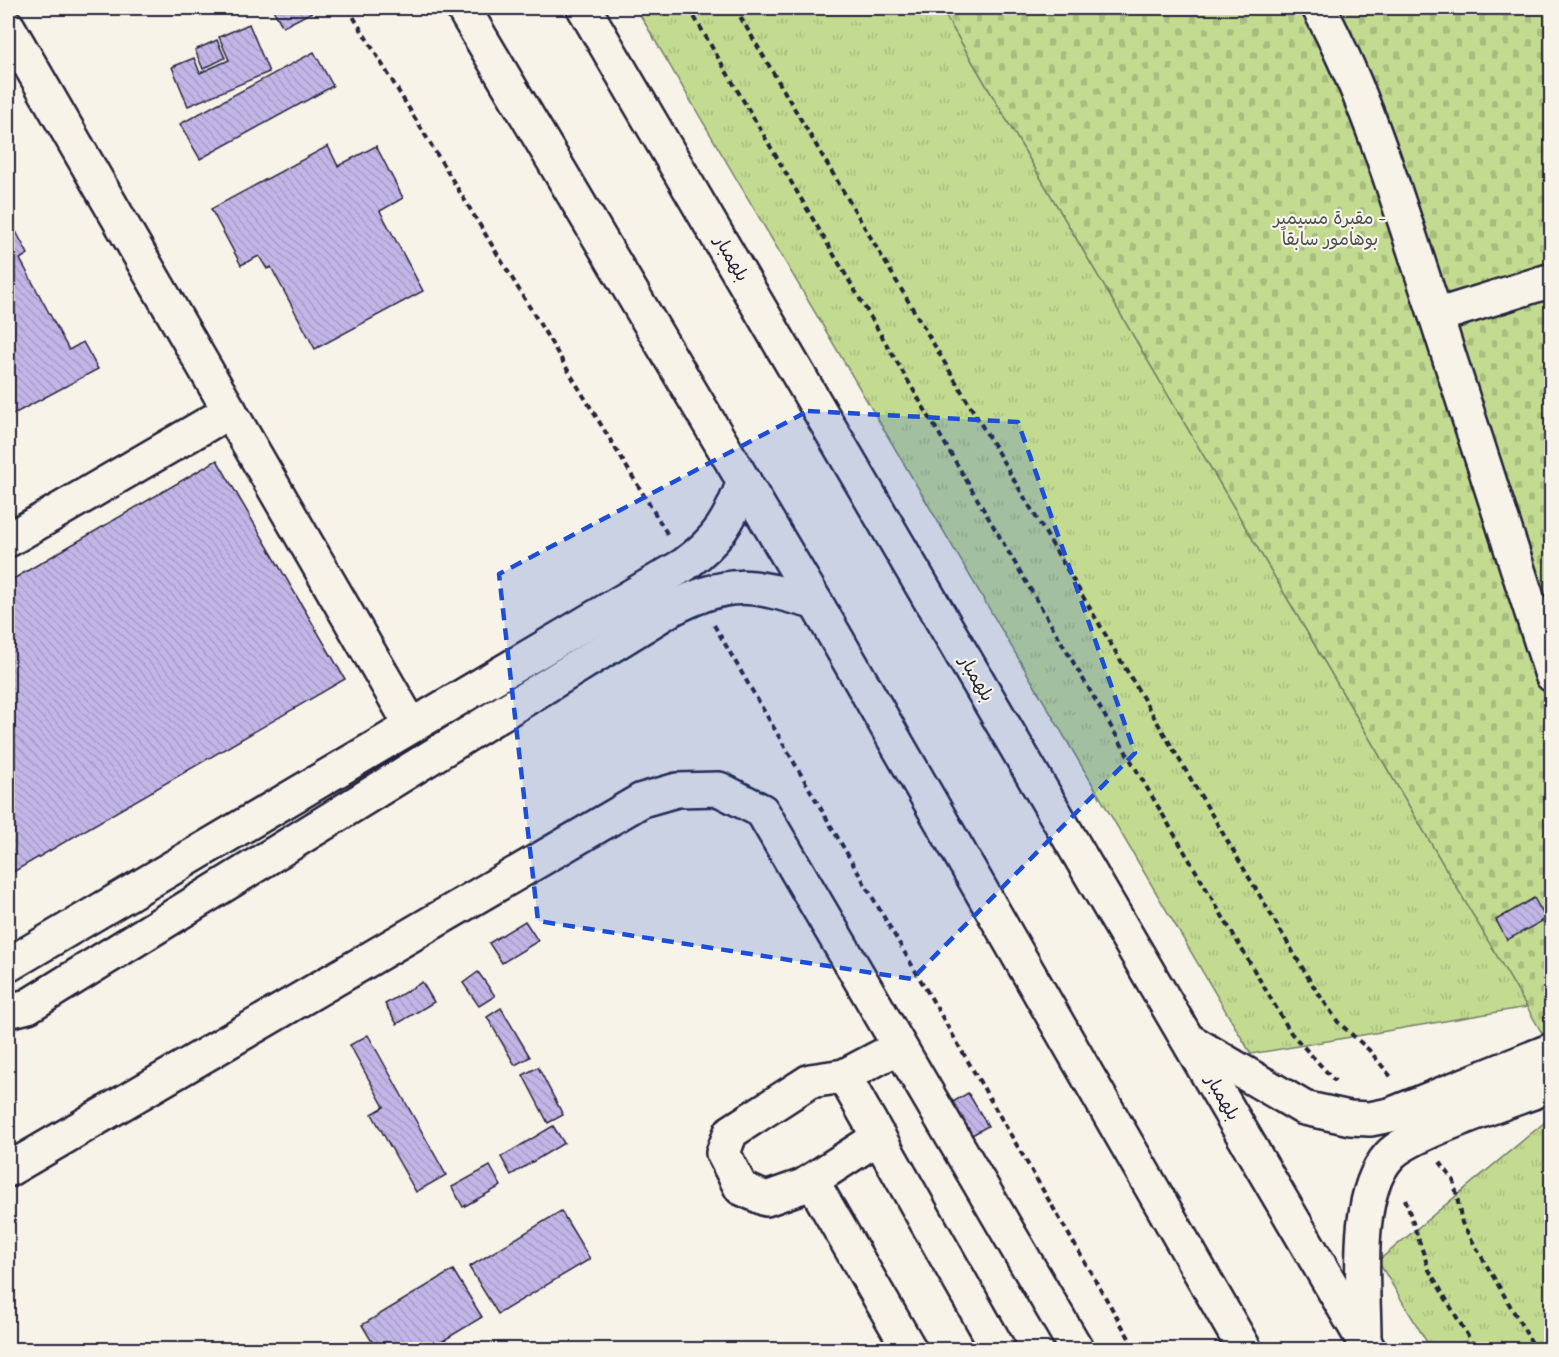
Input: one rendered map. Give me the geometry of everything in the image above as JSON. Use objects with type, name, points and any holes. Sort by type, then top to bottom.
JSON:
[{"type":"street","points":[[463,8],[816,603],[1245,1350]]},
{"type":"street","name":"بلهمبار","points":[[584,8],[1367,1345]]},
{"type":"street","points":[[1319,8],[1367,115],[1436,316],[1551,675]]},
{"type":"street","points":[[8,27],[411,725]]},
{"type":"street","points":[[1436,316],[1551,280]]},
{"type":"street","points":[[8,540],[230,411]]},
{"type":"street","points":[[8,965],[684,565],[710,546],[723,530],[744,481]]},
{"type":"street","points":[[8,1011],[38,999],[669,610],[697,595],[726,587],[750,587],[816,603]]},
{"type":"street","points":[[8,1170],[642,800],[677,790],[719,789],[762,812],[1077,1350]]},
{"type":"street","points":[[1188,1040],[1304,1108],[1350,1118],[1370,1119],[1405,1108],[1551,1050]]},
{"type":"street","points":[[879,1137],[812,1181],[766,1199],[741,1188],[723,1153],[731,1132],[810,1081],[844,1076],[899,1047]]},
{"type":"street","points":[[844,1076],[999,1350]]},
{"type":"street","points":[[1367,1345],[1364,1243],[1368,1199],[1377,1172],[1390,1155],[1421,1136],[1551,1085]]},
{"type":"street","points":[[812,1181],[910,1350]]},
{"type":"path","points":[[348,8],[623,457],[684,565]]},
{"type":"path","points":[[688,8],[1291,1033],[1370,1119]]},
{"type":"path","points":[[735,8],[1312,984],[1338,1022],[1390,1072],[1405,1108]]},
{"type":"path","points":[[697,595],[1136,1350]]},
{"type":"path","points":[[1421,1136],[1454,1181],[1462,1223],[1536,1350]]},
{"type":"path","points":[[1390,1155],[1429,1270],[1476,1350]]},
{"type":"highlighted area","points":[[808,411],[1018,422],[1135,753],[912,979],[538,921],[499,574]]},
{"type":"green space","points":[[636,8],[941,8],[1527,1007],[1251,1054]]},
{"type":"green space","name":"مقبرة مسيمير - بوهامور سابقاً","points":[[941,8],[1551,8],[1551,1049],[1527,1007]]},
{"type":"green space","points":[[1551,1117],[1551,1349],[1431,1349],[1378,1261]]},
{"type":"building","points":[[272,8],[315,8],[316,10],[283,27]]},
{"type":"building","points":[[249,24],[269,72],[188,106],[172,67],[194,58],[200,73],[229,60],[219,37]]},
{"type":"building","points":[[217,40],[225,58],[203,69],[195,50]]},
{"type":"building","points":[[314,52],[333,86],[200,159],[180,124]]},
{"type":"building","points":[[328,146],[338,166],[376,146],[403,198],[380,211],[423,291],[315,349],[271,267],[267,269],[259,256],[241,265],[211,209]]},
{"type":"building","points":[[13,226],[28,254],[20,259],[69,350],[83,342],[98,369],[8,417],[8,229]]},
{"type":"building","points":[[217,460],[345,679],[8,875],[8,582]]},
{"type":"building","points":[[1534,898],[1546,919],[1507,940],[1496,920]]},
{"type":"building","points":[[525,921],[538,941],[502,963],[489,943]]},
{"type":"building","points":[[478,972],[495,996],[479,1006],[463,983]]},
{"type":"building","points":[[422,982],[434,1002],[397,1024],[385,1004]]},
{"type":"building","points":[[501,1008],[530,1057],[515,1065],[487,1017]]},
{"type":"building","points":[[368,1035],[446,1175],[416,1192],[372,1114],[384,1107],[350,1045]]},
{"type":"building","points":[[538,1067],[563,1115],[548,1123],[523,1075]]},
{"type":"building","points":[[968,1093],[988,1126],[965,1139],[946,1106]]},
{"type":"building","points":[[553,1126],[564,1143],[511,1175],[501,1157]]},
{"type":"building","points":[[490,1166],[501,1186],[463,1207],[452,1187]]},
{"type":"building","points":[[561,1211],[590,1259],[498,1314],[469,1267]]},
{"type":"building","points":[[453,1270],[482,1317],[428,1350],[377,1350],[362,1325]]}]
